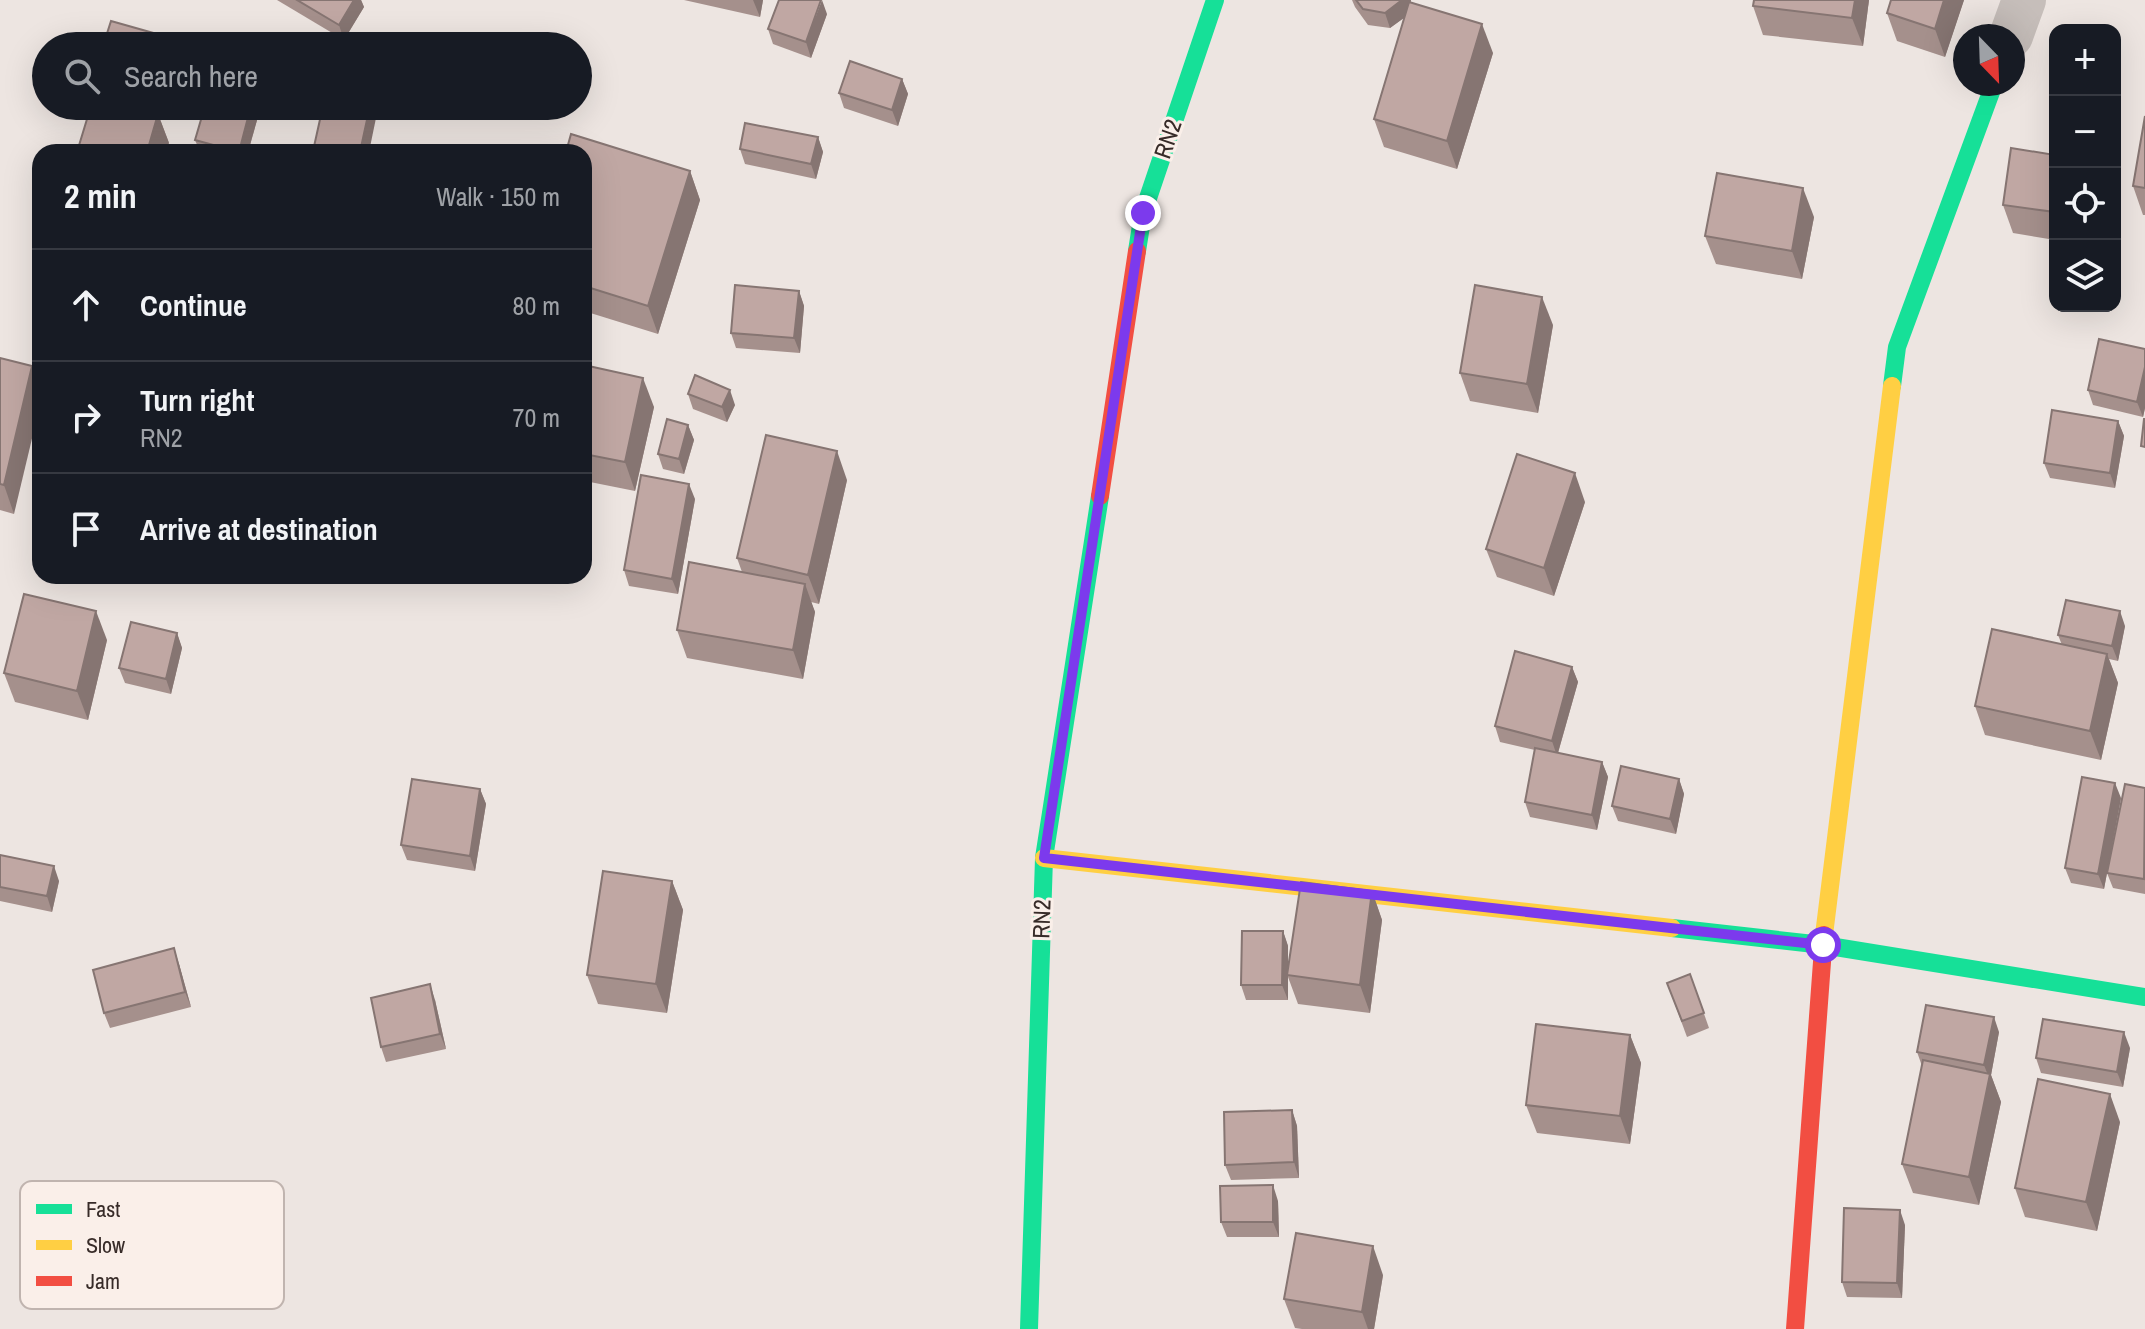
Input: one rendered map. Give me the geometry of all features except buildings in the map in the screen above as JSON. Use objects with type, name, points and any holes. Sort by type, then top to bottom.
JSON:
[{"type":"street","name":"RN2","points":[[1029,1329],[1044,858],[1143,213],[1215,0]]},
{"type":"street","points":[[2015,24],[2024,0]]},
{"type":"street","points":[[1795,1329],[1823,945],[1897,347],[1990,96]]},
{"type":"street","points":[[1044,858],[1823,945],[2145,997]]},
{"type":"traffic: fast","points":[[1137,251],[1143,213],[1215,0]]},
{"type":"traffic: fast","points":[[1892,386],[1897,347],[1990,96]]},
{"type":"traffic: fast","points":[[1029,1329],[1044,858],[1100,496]]},
{"type":"traffic: fast","points":[[1672,928],[1823,945],[2145,997]]},
{"type":"traffic: slow","points":[[1824,935],[1892,386]]},
{"type":"traffic: slow","points":[[1044,858],[1672,928]]},
{"type":"traffic: jam","points":[[1100,496],[1137,251]]},
{"type":"traffic: jam","points":[[1795,1329],[1824,935]]},
{"type":"route","points":[[1143,213],[1044,858],[1823,945]]}]
